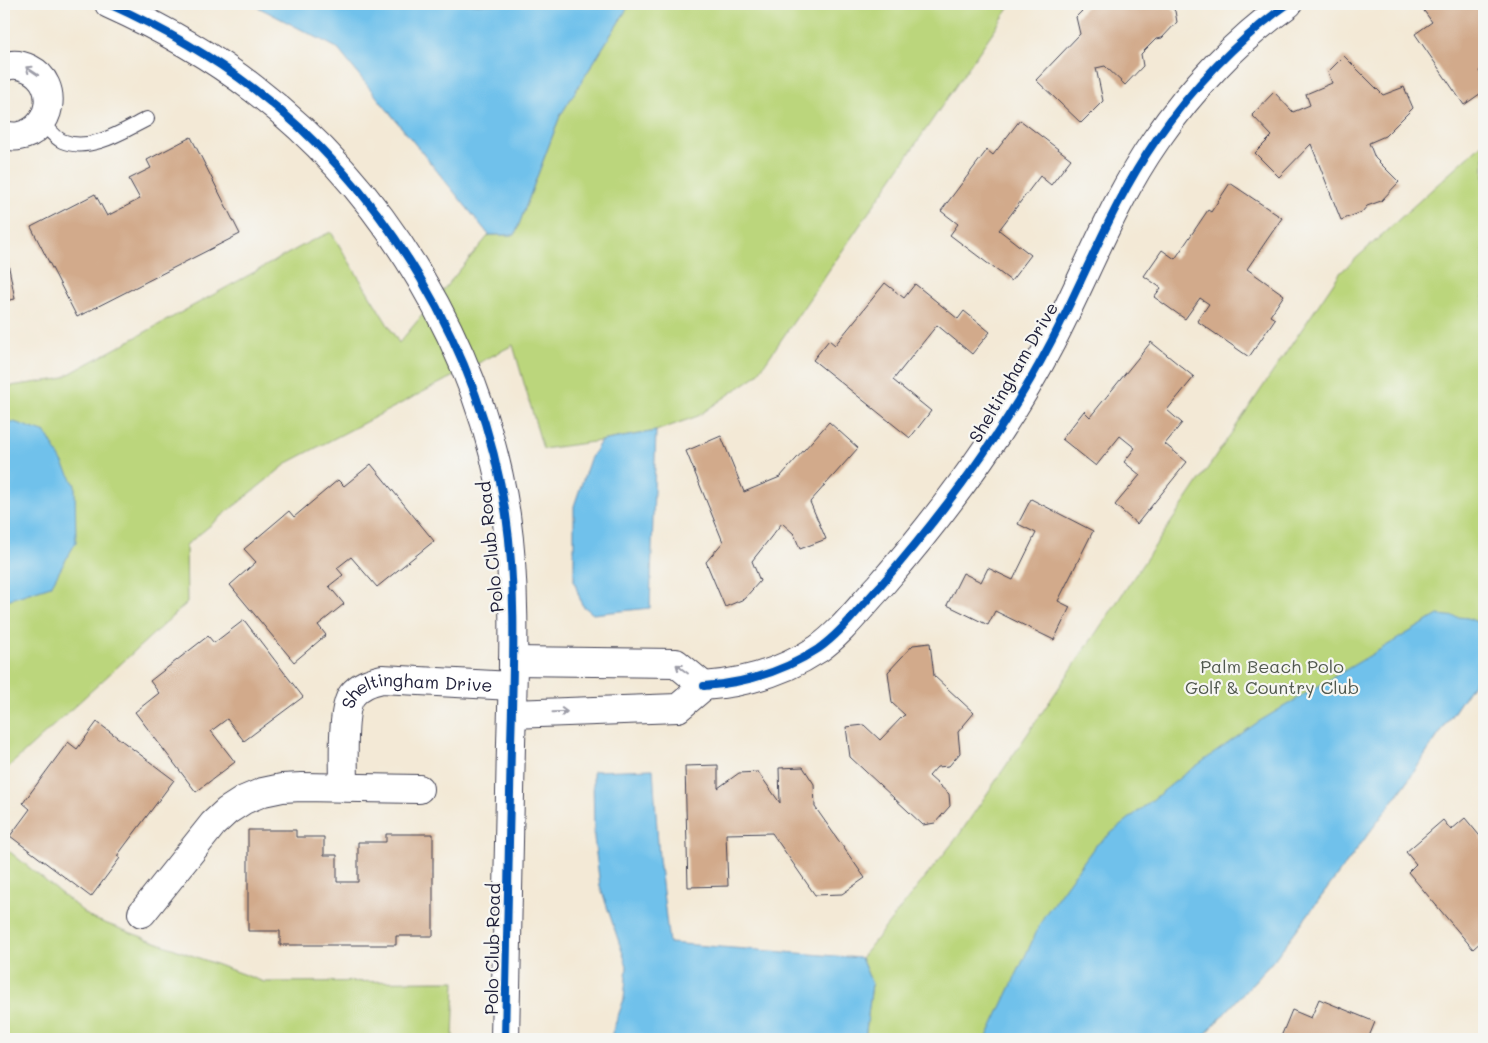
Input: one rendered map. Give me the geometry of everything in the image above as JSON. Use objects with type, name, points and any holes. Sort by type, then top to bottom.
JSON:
[{"type":"street","name":"Polo Club Road","points":[[109,4],[176,37],[216,62],[292,120],[342,171],[387,226],[425,286],[457,350],[475,393],[497,470],[506,516],[513,587],[505,1039]]},
{"type":"street","name":"Sheltingham Drive","points":[[512,714],[678,708],[704,686],[740,682],[781,670],[818,648],[850,619],[910,551],[962,485],[1009,415],[1051,343],[1120,198],[1155,141],[1182,105],[1226,56],[1276,12],[1288,4]]},
{"type":"street","points":[[4,66],[23,65],[35,72],[45,82],[49,96],[49,110],[42,122],[32,132],[19,136],[4,135]]},
{"type":"street","name":"Sheltingham Drive","points":[[344,787],[345,715],[351,696],[364,684],[382,678],[676,664],[704,686]]},
{"type":"street","points":[[142,913],[213,824],[227,811],[244,800],[263,792],[302,786],[420,789]]},
{"type":"lane","points":[[42,122],[61,141],[77,145],[105,141],[147,119]]},
{"type":"green space","points":[[630,4],[1012,4],[757,375],[698,416],[656,431],[543,449],[513,345],[289,462],[186,545],[187,603],[4,771],[4,387],[60,379],[309,242],[331,232],[399,343],[489,235],[515,235],[560,116]]},
{"type":"green space","name":"Palm Beach Polo Golf & Country Club","points":[[1484,142],[1484,667],[1405,785],[1273,961],[1201,1039],[865,1039],[872,984],[861,958],[959,835],[1340,273]]},
{"type":"green space","points":[[4,847],[91,918],[264,982],[455,981],[453,1039],[4,1039]]},
{"type":"water","points":[[252,4],[630,4],[560,116],[515,235],[489,235],[337,48]]},
{"type":"water","points":[[4,422],[14,422],[46,433],[75,485],[76,542],[51,586],[4,601]]},
{"type":"water","points":[[656,431],[650,608],[593,614],[582,605],[574,581],[574,506],[590,459],[601,441]]},
{"type":"water","points":[[1438,615],[1468,618],[1484,625],[1484,667],[1405,785],[1273,961],[1201,1039],[986,1039],[1044,916],[1095,846],[1182,776],[1258,722]]},
{"type":"water","points":[[653,769],[659,858],[669,943],[861,958],[872,984],[865,1039],[610,1039],[624,999],[627,966],[600,886],[594,838],[593,771]]},
{"type":"building","points":[[1089,4],[1168,4],[1175,11],[1177,22],[1162,38],[1156,39],[1141,54],[1143,66],[1125,85],[1105,66],[1096,68],[1103,101],[1081,123],[1036,80],[1080,34],[1076,17]]},
{"type":"building","points":[[1428,4],[1484,4],[1484,67],[1479,71],[1484,78],[1484,91],[1464,105],[1415,34],[1432,22],[1422,8]]},
{"type":"building","points":[[1344,56],[1383,95],[1404,87],[1413,108],[1385,136],[1369,143],[1375,158],[1399,182],[1381,201],[1367,206],[1362,212],[1341,220],[1311,144],[1279,177],[1255,153],[1272,136],[1252,115],[1274,92],[1293,112],[1310,105],[1306,94],[1332,83],[1328,72]]},
{"type":"building","points":[[1020,120],[1071,159],[1051,185],[1040,176],[999,230],[1031,255],[1011,281],[950,235],[958,224],[941,211],[987,150],[993,155]]},
{"type":"building","points":[[191,137],[240,234],[77,317],[31,227],[95,194],[107,216],[140,199],[129,179],[151,168],[147,160]]},
{"type":"building","points":[[1230,183],[1282,218],[1247,269],[1284,295],[1270,316],[1275,319],[1249,357],[1197,321],[1209,304],[1200,298],[1185,319],[1154,297],[1161,288],[1144,276],[1162,250],[1175,259],[1208,210],[1211,212]]},
{"type":"building","points":[[4,242],[15,299],[4,301]]},
{"type":"building","points":[[885,283],[904,298],[915,284],[958,319],[964,311],[990,332],[972,354],[937,325],[893,380],[931,411],[910,438],[813,360],[829,340],[835,345]]},
{"type":"building","points":[[1151,342],[1194,377],[1167,410],[1182,423],[1165,444],[1187,462],[1137,524],[1115,505],[1140,475],[1124,462],[1135,448],[1120,436],[1096,466],[1062,439],[1084,411],[1090,417]]},
{"type":"building","points":[[829,422],[858,448],[810,502],[826,539],[800,549],[794,534],[782,523],[752,561],[760,581],[744,599],[725,607],[706,562],[723,542],[686,451],[721,436],[744,492],[780,477]]},
{"type":"building","points":[[371,464],[434,541],[377,587],[351,557],[337,568],[343,575],[329,586],[344,604],[318,625],[326,635],[294,662],[230,585],[256,562],[244,549],[289,511],[294,517],[338,480],[344,486]]},
{"type":"building","points":[[1031,499],[1093,531],[1058,601],[1070,607],[1054,640],[995,611],[988,625],[947,605],[963,573],[981,582],[988,568],[1013,580],[1036,533],[1018,524]]},
{"type":"building","points":[[244,620],[303,697],[244,741],[227,719],[211,731],[235,762],[196,792],[135,712],[159,693],[150,681],[208,636],[214,643]]},
{"type":"building","points":[[930,643],[934,676],[974,713],[958,732],[960,753],[949,766],[937,767],[929,776],[949,794],[950,806],[935,823],[923,825],[850,757],[846,727],[864,725],[880,740],[905,715],[892,703],[888,672],[913,645]]},
{"type":"building","points":[[97,722],[174,780],[117,856],[120,858],[91,897],[10,836],[30,809],[23,803],[68,742],[77,749]]},
{"type":"building","points":[[718,765],[718,788],[739,773],[758,772],[780,803],[779,768],[803,767],[814,784],[815,807],[865,878],[842,894],[815,895],[772,833],[726,834],[728,886],[688,887],[685,766]]},
{"type":"building","points":[[1465,818],[1484,841],[1484,939],[1473,949],[1408,872],[1416,864],[1406,852],[1443,820],[1451,830]]},
{"type":"building","points":[[248,830],[296,830],[296,837],[324,837],[324,855],[337,855],[337,882],[358,882],[358,842],[386,842],[386,834],[433,834],[433,936],[396,936],[396,945],[280,945],[280,931],[248,931]]},
{"type":"building","points":[[1319,999],[1375,1022],[1368,1039],[1280,1039],[1292,1010],[1311,1018]]},
{"type":"cycle path","points":[[109,4],[184,42],[254,89],[302,130],[346,175],[386,225],[421,278],[450,335],[475,393],[493,454],[506,515],[512,572],[513,658],[505,1039]]},
{"type":"cycle path","points":[[704,686],[735,682],[764,675],[791,664],[818,649],[851,619],[904,558],[973,469],[1014,407],[1064,317],[1126,189],[1156,140],[1184,102],[1216,66],[1251,33],[1288,4]]}]
